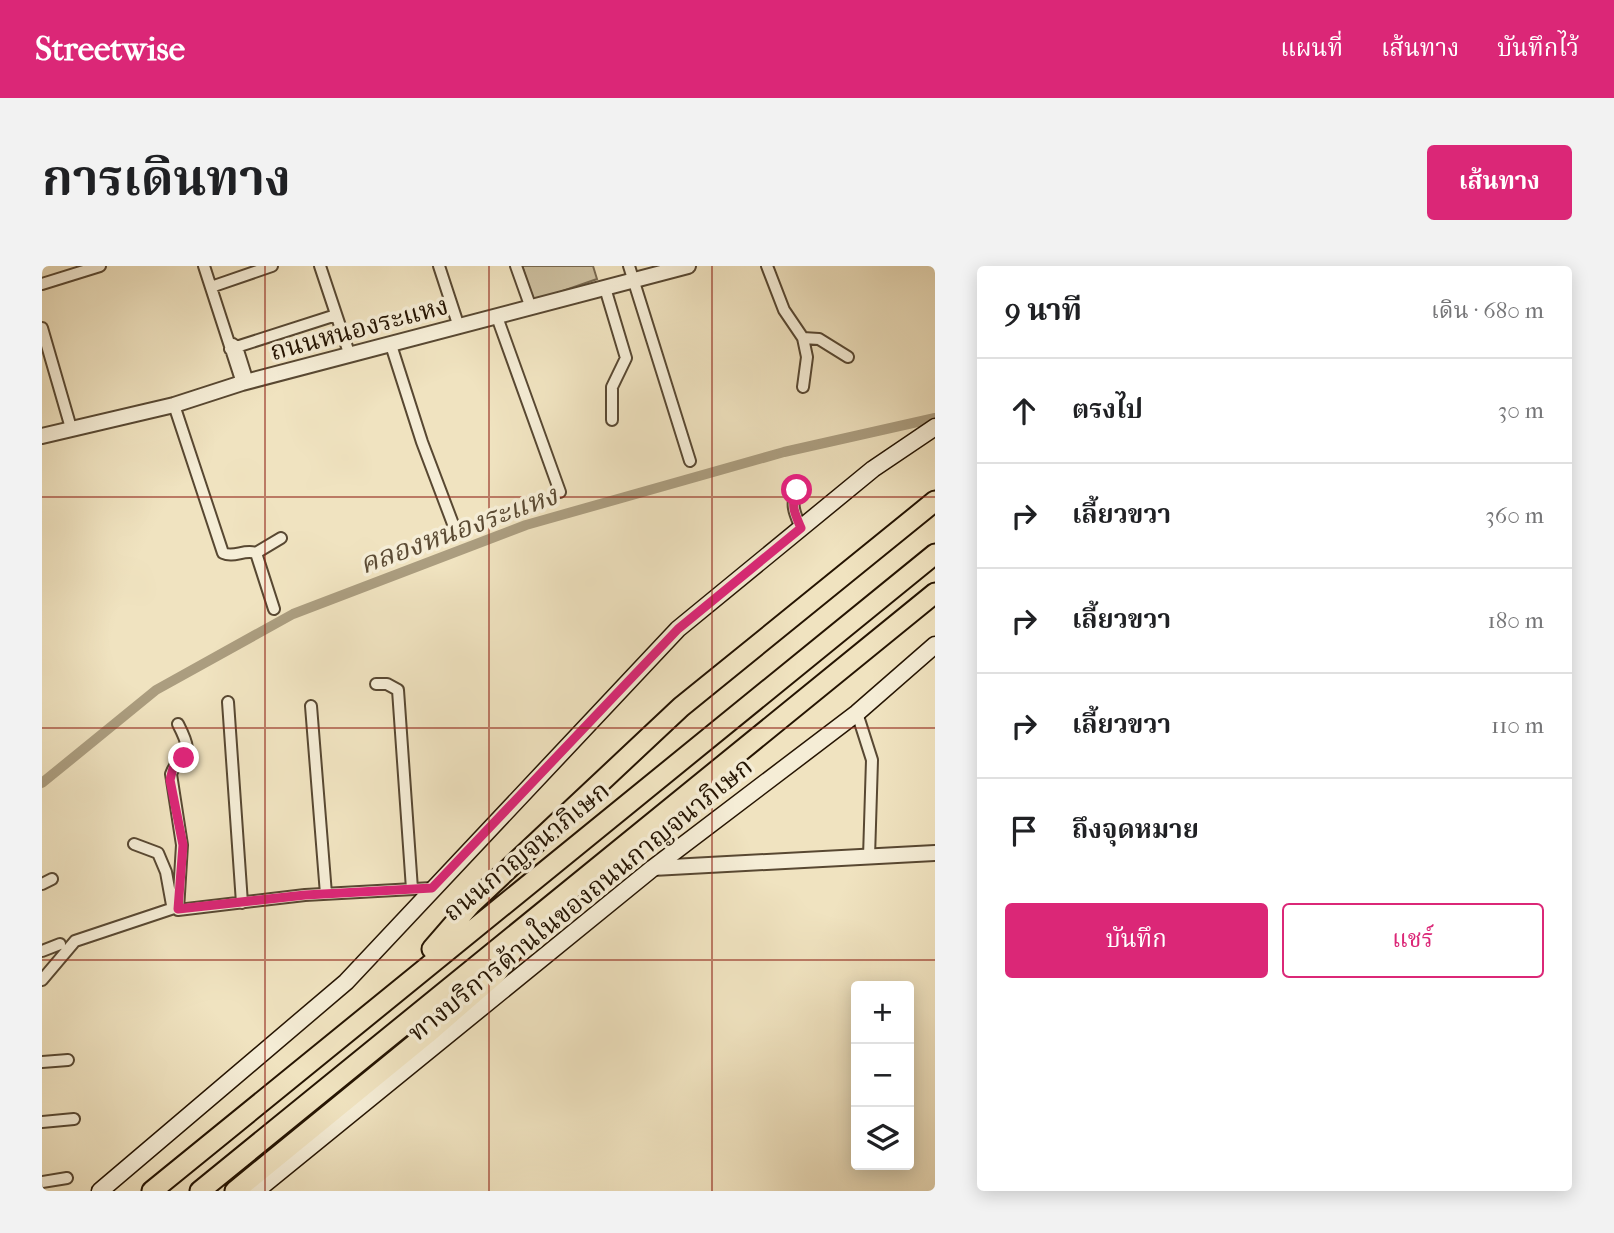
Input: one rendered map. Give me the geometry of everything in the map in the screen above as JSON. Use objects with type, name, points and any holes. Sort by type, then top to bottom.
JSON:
[{"type":"highway","points":[[391,994],[471,904],[681,707],[935,501]]},
{"type":"highway","name":"ถนนกาญจนาภิเษก","points":[[152,1191],[935,554]]},
{"type":"highway","points":[[200,1191],[935,593]]},
{"type":"highway","points":[[235,1191],[496,974],[520,945],[540,912]]},
{"type":"main road","points":[[100,1191],[328,999],[376,952],[432,888],[678,629],[873,469],[935,427]]},
{"type":"main road","name":"ทางบริการด้านในของถนนกาญจนาภิเษก","points":[[256,1191],[653,868],[857,713],[935,645]]},
{"type":"street","points":[[42,284],[100,266]]},
{"type":"street","points":[[204,266],[245,383]]},
{"type":"street","points":[[211,287],[272,266]]},
{"type":"street","points":[[320,266],[350,356]]},
{"type":"street","points":[[439,266],[459,327]]},
{"type":"street","points":[[516,266],[531,308]]},
{"type":"street","name":"ถนนหนองระแหง","points":[[42,436],[174,405],[245,383],[605,288],[631,273],[688,266]]},
{"type":"street","points":[[767,266],[784,310],[803,338],[807,357],[803,387]]},
{"type":"street","points":[[631,273],[691,461]]},
{"type":"street","points":[[605,288],[626,358],[612,387],[612,420]]},
{"type":"street","points":[[232,346],[336,315]]},
{"type":"street","points":[[497,317],[560,492]]},
{"type":"street","points":[[42,328],[71,428]]},
{"type":"street","points":[[803,338],[819,339],[848,357]]},
{"type":"street","points":[[391,345],[422,442],[453,524],[452,534]]},
{"type":"street","points":[[174,405],[223,553],[248,550],[256,553]]},
{"type":"street","points":[[797,490],[792,500],[801,528]]},
{"type":"street","points":[[256,553],[281,537]]},
{"type":"street","points":[[256,553],[274,610]]},
{"type":"street","points":[[376,684],[387,684],[398,690],[412,889]]},
{"type":"street","points":[[228,702],[242,903]]},
{"type":"street","points":[[311,706],[326,894]]},
{"type":"street","points":[[857,713],[872,760],[869,857]]},
{"type":"street","points":[[176,909],[183,845],[171,774],[184,758],[187,745],[178,724]]},
{"type":"street","points":[[134,844],[149,847],[163,860],[176,909]]},
{"type":"street","points":[[653,868],[935,853]]},
{"type":"street","points":[[42,980],[75,941],[176,909],[326,894],[432,888]]},
{"type":"street","points":[[42,951],[60,944]]},
{"type":"street","points":[[42,1062],[68,1060]]},
{"type":"street","points":[[42,1122],[74,1119]]},
{"type":"street","points":[[42,1182],[67,1178]]},
{"type":"shaded area","points":[[522,266],[593,266],[597,279],[534,301]]},
{"type":"waterway","name":"คลองหนองระแหง","points":[[42,783],[156,690],[293,614],[526,525],[784,452],[935,418]]},
{"type":"route","points":[[184,758],[173,768],[170,780],[180,817],[183,845],[178,909],[305,895],[432,888],[678,629],[801,528],[792,500],[797,490]]}]
